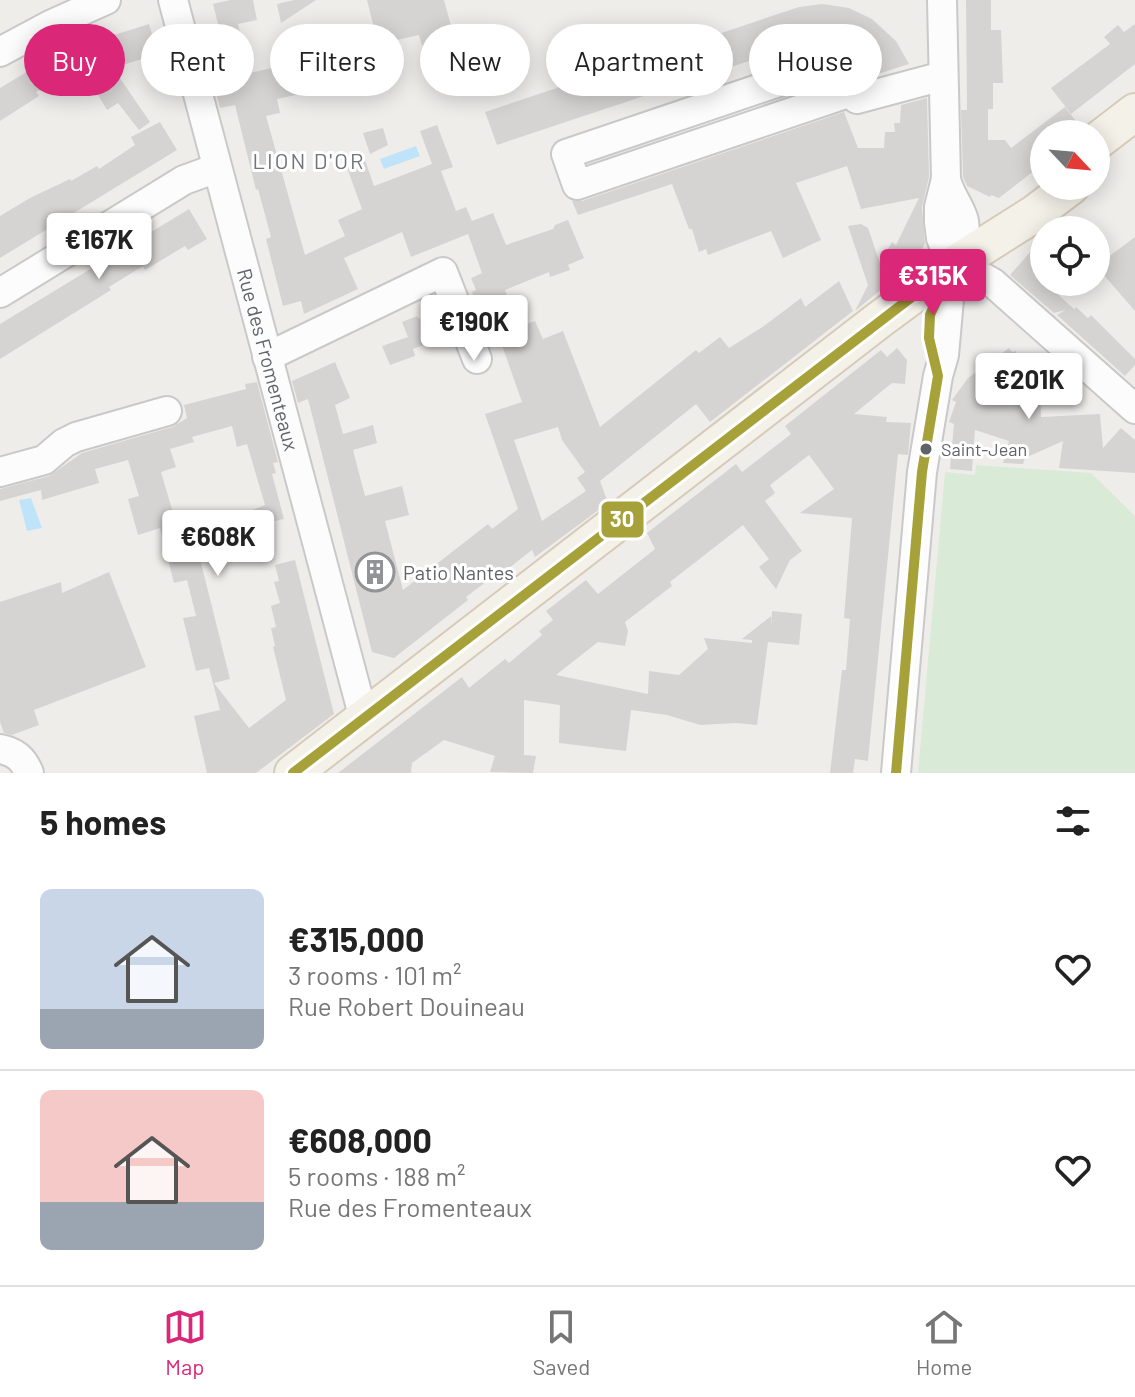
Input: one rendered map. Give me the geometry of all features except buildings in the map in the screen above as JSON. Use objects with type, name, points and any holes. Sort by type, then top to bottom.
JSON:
[{"type":"main road","points":[[1110,131],[1135,112]]},
{"type":"main road","points":[[1110,157],[1135,138]]},
{"type":"main road","points":[[952,266],[1010,207],[1030,192]]},
{"type":"main road","points":[[293,773],[952,266],[1052,200]]},
{"type":"street","points":[[0,52],[106,0]]},
{"type":"street","name":"Rue des Fromenteaux","points":[[173,0],[364,719]]},
{"type":"street","points":[[896,773],[922,472],[938,376],[929,338],[930,315],[952,266],[941,238],[939,222],[939,207],[946,179],[942,0]]},
{"type":"street","points":[[811,71],[841,75],[854,91],[577,185],[566,154],[811,71]]},
{"type":"street","points":[[882,92],[943,76]]},
{"type":"street","points":[[0,293],[184,180],[217,168]]},
{"type":"street","points":[[952,266],[993,283],[1135,409]]},
{"type":"street","points":[[267,357],[443,272],[477,359]]},
{"type":"street","points":[[0,472],[44,460],[76,437],[167,411]]},
{"type":"street","points":[[0,749],[20,757],[29,773]]},
{"type":"green space","points":[[976,465],[1091,473],[1135,516],[1135,773],[918,773],[945,472],[975,475]]},
{"type":"water","points":[[416,146],[420,156],[384,169],[380,159]]},
{"type":"water","points":[[31,498],[42,528],[27,531],[19,500]]},
{"type":"transit line","name":"30","points":[[293,773],[952,266]]},
{"type":"transit line","name":"30","points":[[896,773],[922,472],[938,376],[929,338],[930,315],[952,266]]},
{"type":"place","name":"Saint-Jean","points":[[926,449]]},
{"type":"place","name":"Patio Nantes","points":[[375,572]]},
{"type":"district","name":"LION D'OR","points":[[309,160]]}]
